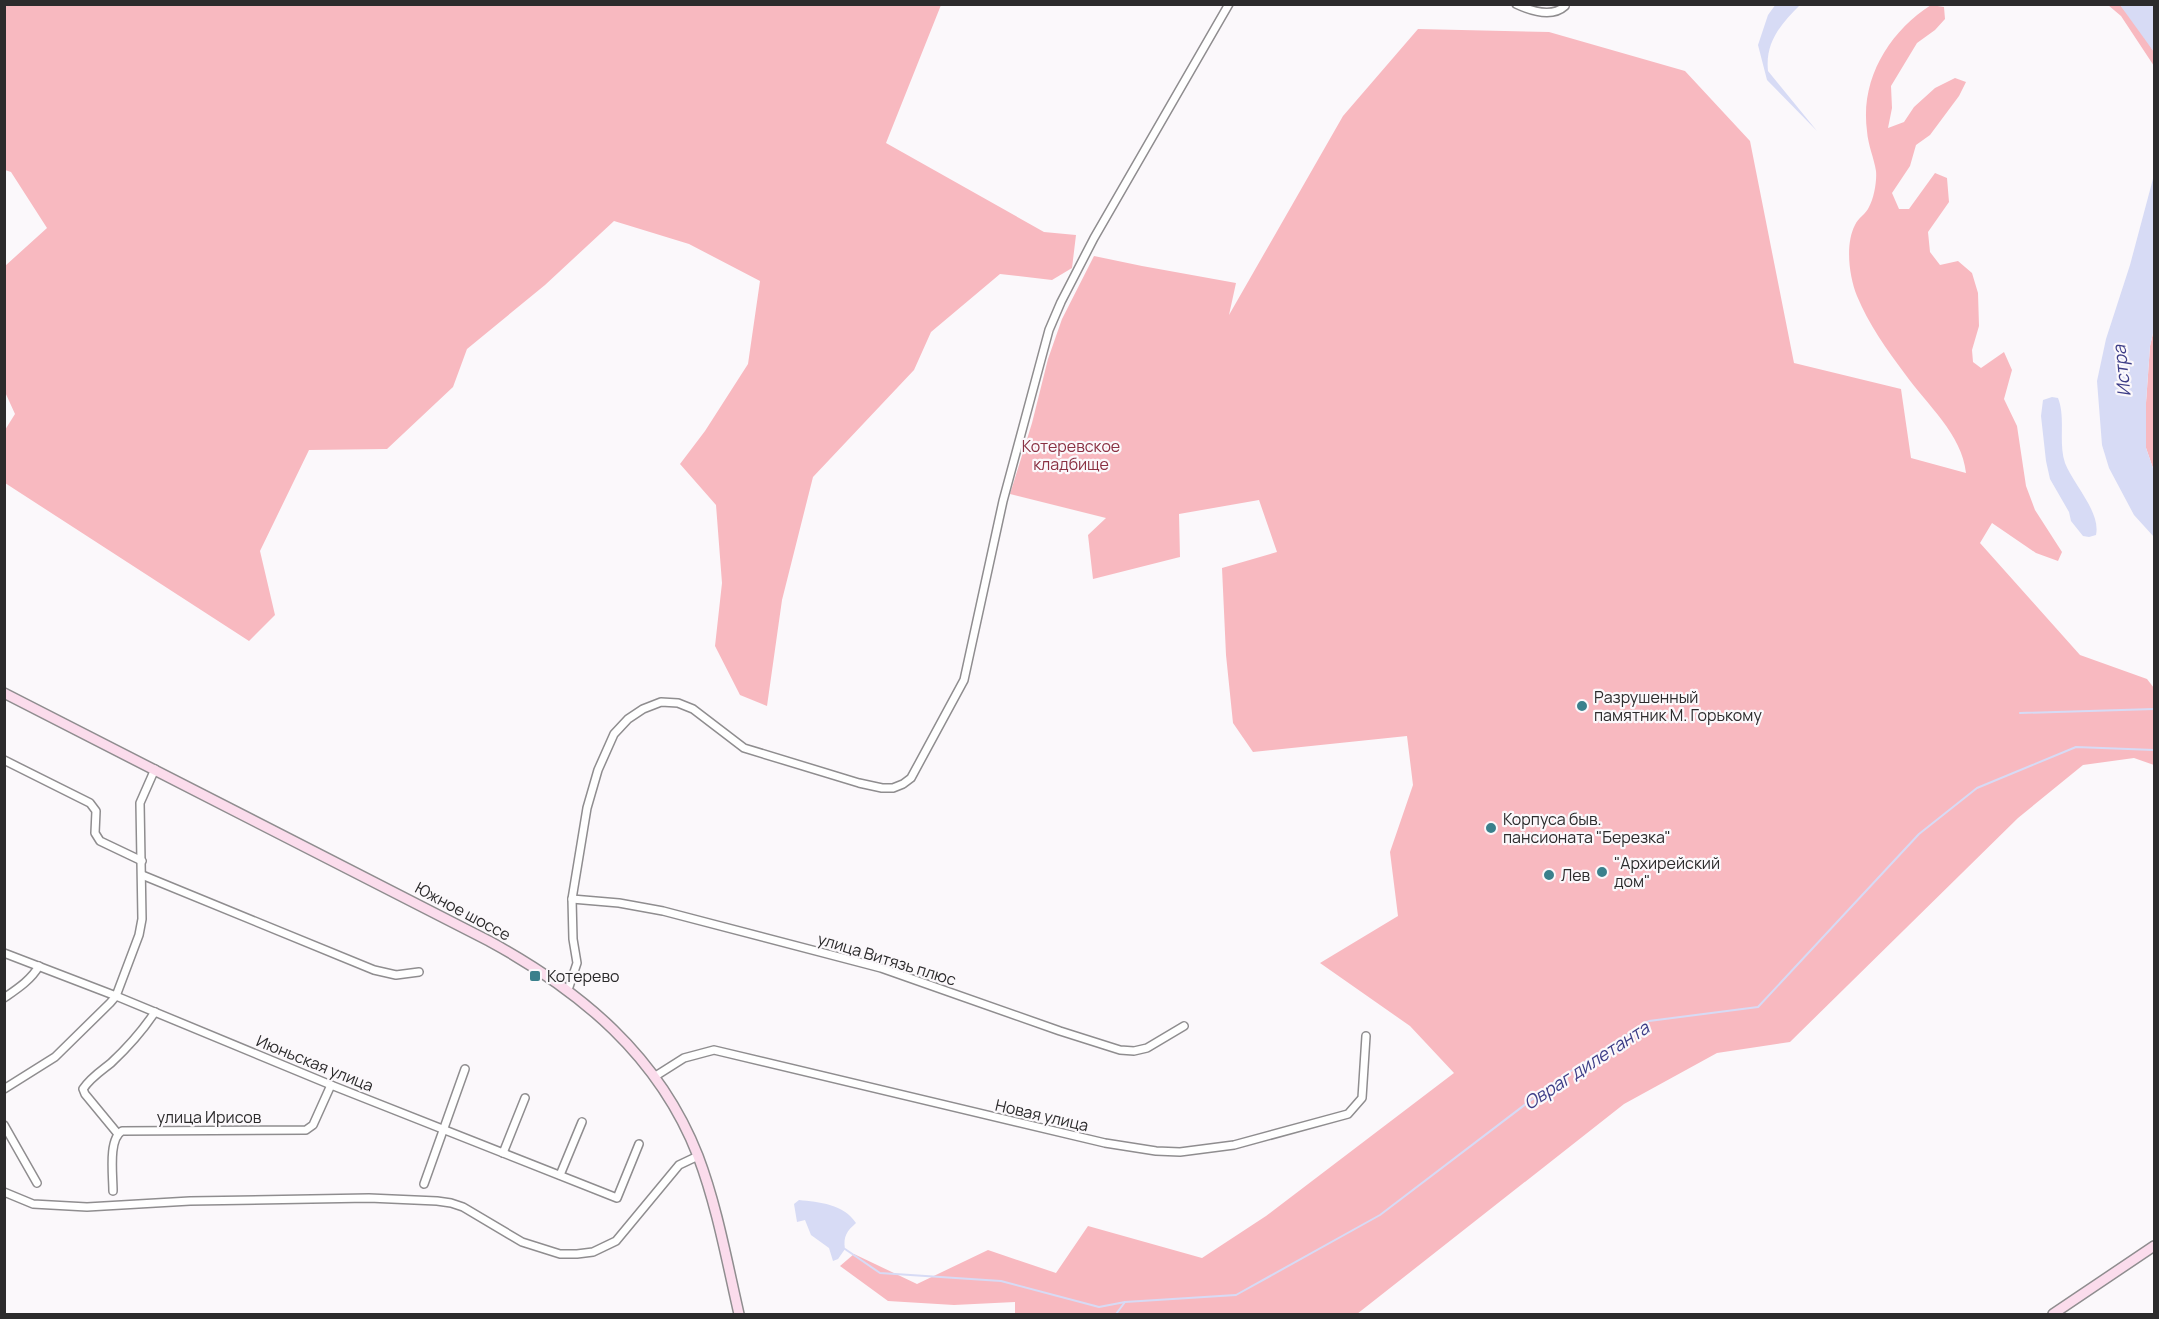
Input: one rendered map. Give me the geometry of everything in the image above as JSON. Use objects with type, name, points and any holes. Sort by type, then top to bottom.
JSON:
[{"type":"main road","name":"Южное шоссе","points":[[4,693],[489,941],[568,990],[616,1031],[654,1077],[679,1116],[698,1156],[720,1233],[739,1314]]},
{"type":"main road","points":[[2053,1314],[2154,1246]]},
{"type":"street","points":[[568,990],[577,963],[573,939],[572,898],[587,808],[598,770],[614,734],[636,714],[661,702],[678,703],[693,709],[744,748],[882,788],[893,788],[911,778],[964,680],[1003,501],[1049,330],[1094,238],[1228,4]]},
{"type":"street","points":[[1516,4],[1534,11],[1552,12],[1560,11],[1565,6]]},
{"type":"street","points":[[4,760],[90,803],[96,811],[95,833],[100,841],[142,861]]},
{"type":"street","points":[[4,1089],[55,1057],[116,996],[139,935],[142,919],[140,803],[155,769]]},
{"type":"street","points":[[142,874],[374,970],[396,975],[419,972]]},
{"type":"street","name":"улица Витязь плюс","points":[[572,898],[663,911],[860,962],[1120,1050],[1134,1051],[1147,1048],[1185,1026]]},
{"type":"street","name":"Июньская улица","points":[[4,953],[617,1198],[639,1144]]},
{"type":"street","points":[[4,999],[29,978],[39,966]]},
{"type":"street","points":[[113,1191],[114,1143],[118,1134],[83,1089],[87,1082],[112,1062],[141,1032],[155,1012]]},
{"type":"street","name":"Новая улица","points":[[654,1077],[684,1058],[714,1050],[1106,1143],[1156,1151],[1180,1152],[1234,1145],[1348,1114],[1362,1098],[1366,1036]]},
{"type":"street","points":[[424,1184],[465,1069]]},
{"type":"street","name":"улица Ирисов","points":[[118,1134],[122,1131],[306,1130],[313,1125],[331,1085]]},
{"type":"street","points":[[502,1153],[525,1098]]},
{"type":"street","points":[[560,1175],[582,1122]]},
{"type":"street","points":[[4,1125],[37,1183]]},
{"type":"street","points":[[4,1192],[33,1204],[87,1207],[190,1201],[369,1198],[437,1201],[464,1208],[522,1242],[560,1254],[577,1254],[593,1252],[616,1241],[679,1165],[698,1156]]},
{"type":"green space","points":[[5,4],[941,5],[886,143],[1044,232],[1076,235],[1072,268],[1052,280],[1000,274],[931,332],[914,370],[813,477],[782,600],[767,706],[740,695],[715,646],[722,583],[716,505],[680,464],[705,431],[748,364],[760,281],[689,244],[614,221],[545,285],[467,349],[453,387],[387,449],[309,450],[260,551],[275,615],[249,641],[5,483],[5,430],[15,414],[5,392],[5,266],[47,228],[11,172],[5,170]]},
{"type":"green space","name":"Котеревское кладбище","points":[[1931,5],[1944,7],[1945,19],[1935,30],[1917,43],[1891,86],[1892,108],[1888,128],[1904,122],[1914,107],[1935,88],[1955,78],[1966,82],[1959,96],[1930,135],[1916,145],[1910,166],[1892,193],[1899,209],[1909,209],[1935,173],[1947,178],[1949,202],[1928,232],[1930,252],[1940,265],[1958,261],[1972,273],[1978,293],[1979,326],[1972,350],[1973,362],[1981,368],[2004,352],[2012,370],[2004,399],[2017,426],[2026,486],[2035,510],[2062,552],[2058,561],[2036,553],[1992,523],[1980,543],[2080,655],[2147,679],[2154,688],[2154,765],[2134,758],[2083,765],[2018,818],[1790,1042],[1717,1053],[1624,1104],[1357,1314],[1015,1314],[1015,1302],[954,1305],[888,1301],[840,1266],[854,1254],[917,1284],[988,1250],[1056,1273],[1088,1226],[1202,1258],[1266,1216],[1454,1073],[1410,1026],[1320,963],[1398,916],[1390,852],[1413,785],[1407,736],[1253,752],[1233,723],[1226,655],[1222,568],[1277,552],[1259,500],[1179,514],[1180,557],[1093,579],[1088,535],[1106,518],[1010,494],[1032,423],[1048,359],[1062,319],[1094,256],[1236,283],[1229,315],[1343,116],[1418,29],[1549,32],[1685,71],[1750,141],[1794,363],[1901,389],[1911,458],[1966,473],[1958,445],[1951,433],[1898,365],[1867,316],[1854,288],[1849,260],[1852,233],[1856,223],[1869,207],[1876,184],[1866,112],[1873,75],[1890,43],[1916,16]]},
{"type":"green space","points":[[2108,5],[2120,5],[2136,24],[2154,52],[2154,66],[2121,16]]},
{"type":"green space","points":[[2154,329],[2154,471],[2146,448],[2146,403],[2150,346]]},
{"type":"water","points":[[1776,4],[1800,5],[1787,19],[1772,42],[1768,71],[1817,131],[1767,80],[1758,45],[1768,15]]},
{"type":"water","points":[[2120,5],[2154,5],[2154,52]]},
{"type":"water","name":"Истра","points":[[2154,175],[2154,329],[2150,346],[2146,403],[2146,448],[2154,471],[2154,537],[2134,515],[2109,468],[2102,445],[2097,381],[2106,339],[2130,265]]},
{"type":"water","points":[[2058,398],[2060,406],[2065,463],[2094,517],[2096,535],[2083,536],[2071,521],[2069,512],[2050,479],[2041,416],[2043,400]]},
{"type":"water","points":[[799,1200],[823,1203],[838,1208],[856,1223],[846,1234],[845,1249],[838,1259],[833,1261],[829,1248],[811,1235],[805,1220],[797,1222],[794,1204]]},
{"type":"waterway","points":[[2020,713],[2154,709]]},
{"type":"waterway","name":"Овраг дилетанта","points":[[845,1249],[880,1273],[1001,1281],[1099,1307],[1125,1302],[1236,1295],[1380,1215],[1560,1078],[1649,1021],[1758,1007],[1919,834],[1977,788],[2076,747],[2154,750]]},
{"type":"waterway","points":[[1116,1314],[1125,1302]]},
{"type":"place","name":"Разрушенный памятник М. Горькому","points":[[1582,706]]},
{"type":"place","name":"Корпуса быв. пансионата \"Березка\"","points":[[1491,828]]},
{"type":"place","name":"\"Архирейский дом\"","points":[[1602,872]]},
{"type":"place","name":"Лев","points":[[1549,875]]},
{"type":"place","name":"Котерево","points":[[535,976]]}]
